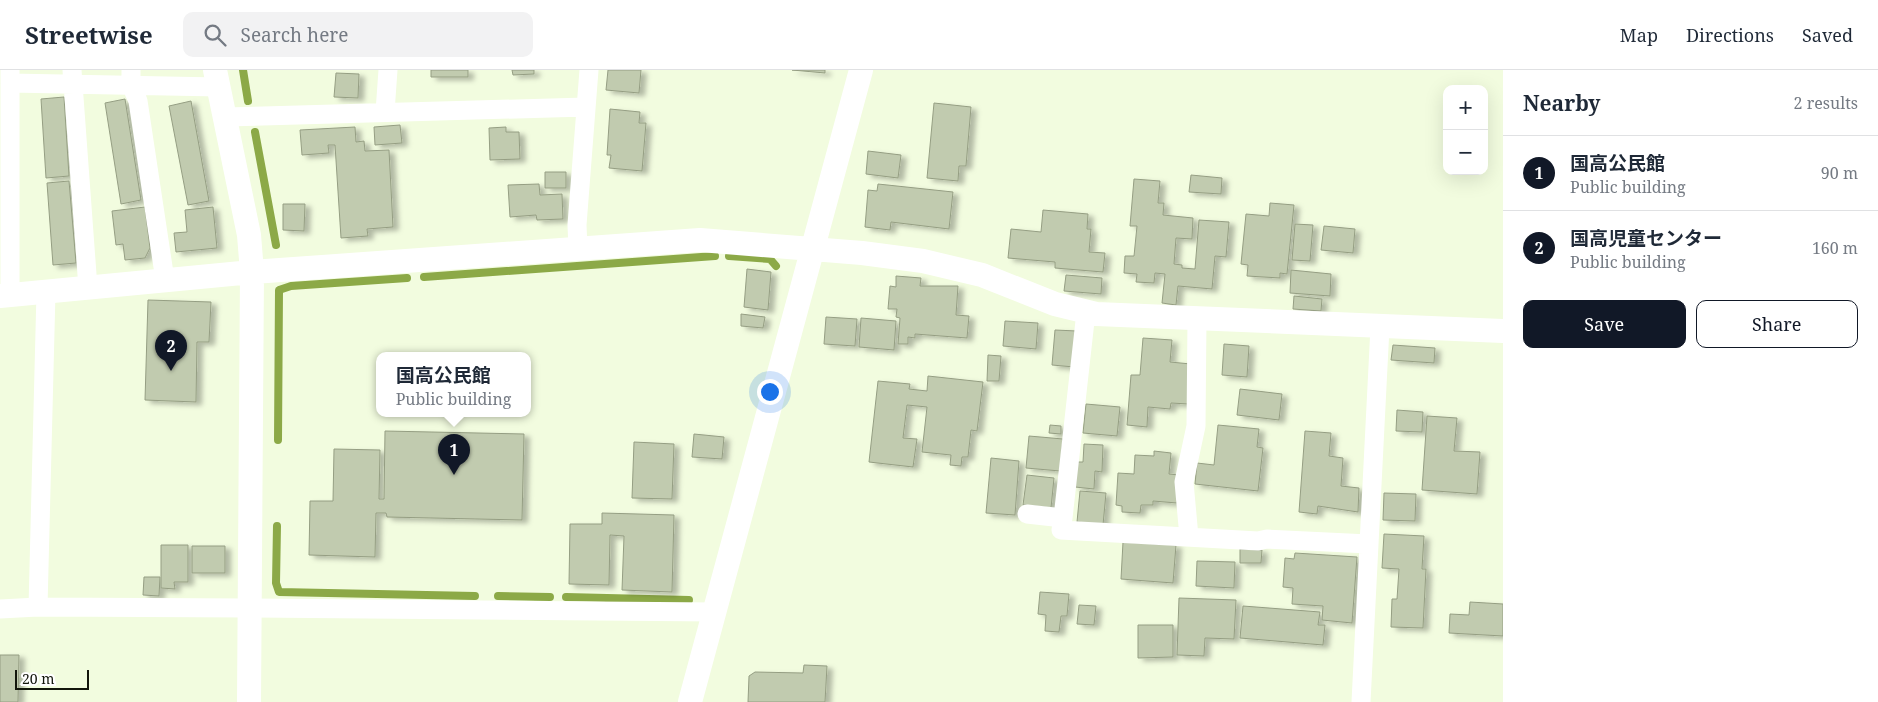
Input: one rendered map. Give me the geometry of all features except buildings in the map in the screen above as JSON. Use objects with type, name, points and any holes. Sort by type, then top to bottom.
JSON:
[{"type":"street","points":[[385,112],[388,70]]},
{"type":"street","points":[[578,249],[577,225],[589,70]]},
{"type":"street","points":[[690,702],[716,612],[861,70]]},
{"type":"street","points":[[249,702],[252,272],[249,234],[217,79],[10,76],[5,296],[252,272],[700,240],[884,255],[950,266],[1001,280],[1055,304],[1086,312],[1380,328],[1503,331]]},
{"type":"street","points":[[72,77],[75,96],[88,288]]},
{"type":"street","points":[[131,78],[138,101],[165,280]]},
{"type":"street","points":[[226,117],[586,106]]},
{"type":"street","points":[[38,607],[46,292]]},
{"type":"street","points":[[1086,312],[1061,530],[1258,541],[1267,539],[1369,544]]},
{"type":"street","points":[[1188,537],[1184,482],[1196,426],[1199,345],[1197,319]]},
{"type":"street","points":[[1361,702],[1380,328]]},
{"type":"street","points":[[1027,514],[1062,518]]},
{"type":"street","points":[[0,609],[38,607],[716,612]]},
{"type":"waterway","points":[[243,70],[248,101]]},
{"type":"waterway","points":[[255,132],[276,245]]},
{"type":"waterway","points":[[424,277],[715,256]]},
{"type":"waterway","points":[[729,256],[770,259],[776,266]]},
{"type":"waterway","points":[[278,440],[279,290],[291,286],[407,278]]},
{"type":"waterway","points":[[277,526],[276,583],[279,592],[475,596]]},
{"type":"waterway","points":[[498,596],[550,597]]},
{"type":"waterway","points":[[566,597],[689,600]]},
{"type":"place","name":"国高児童センター","points":[[171,371]]},
{"type":"place","name":"国高公民館","points":[[454,475]]}]
